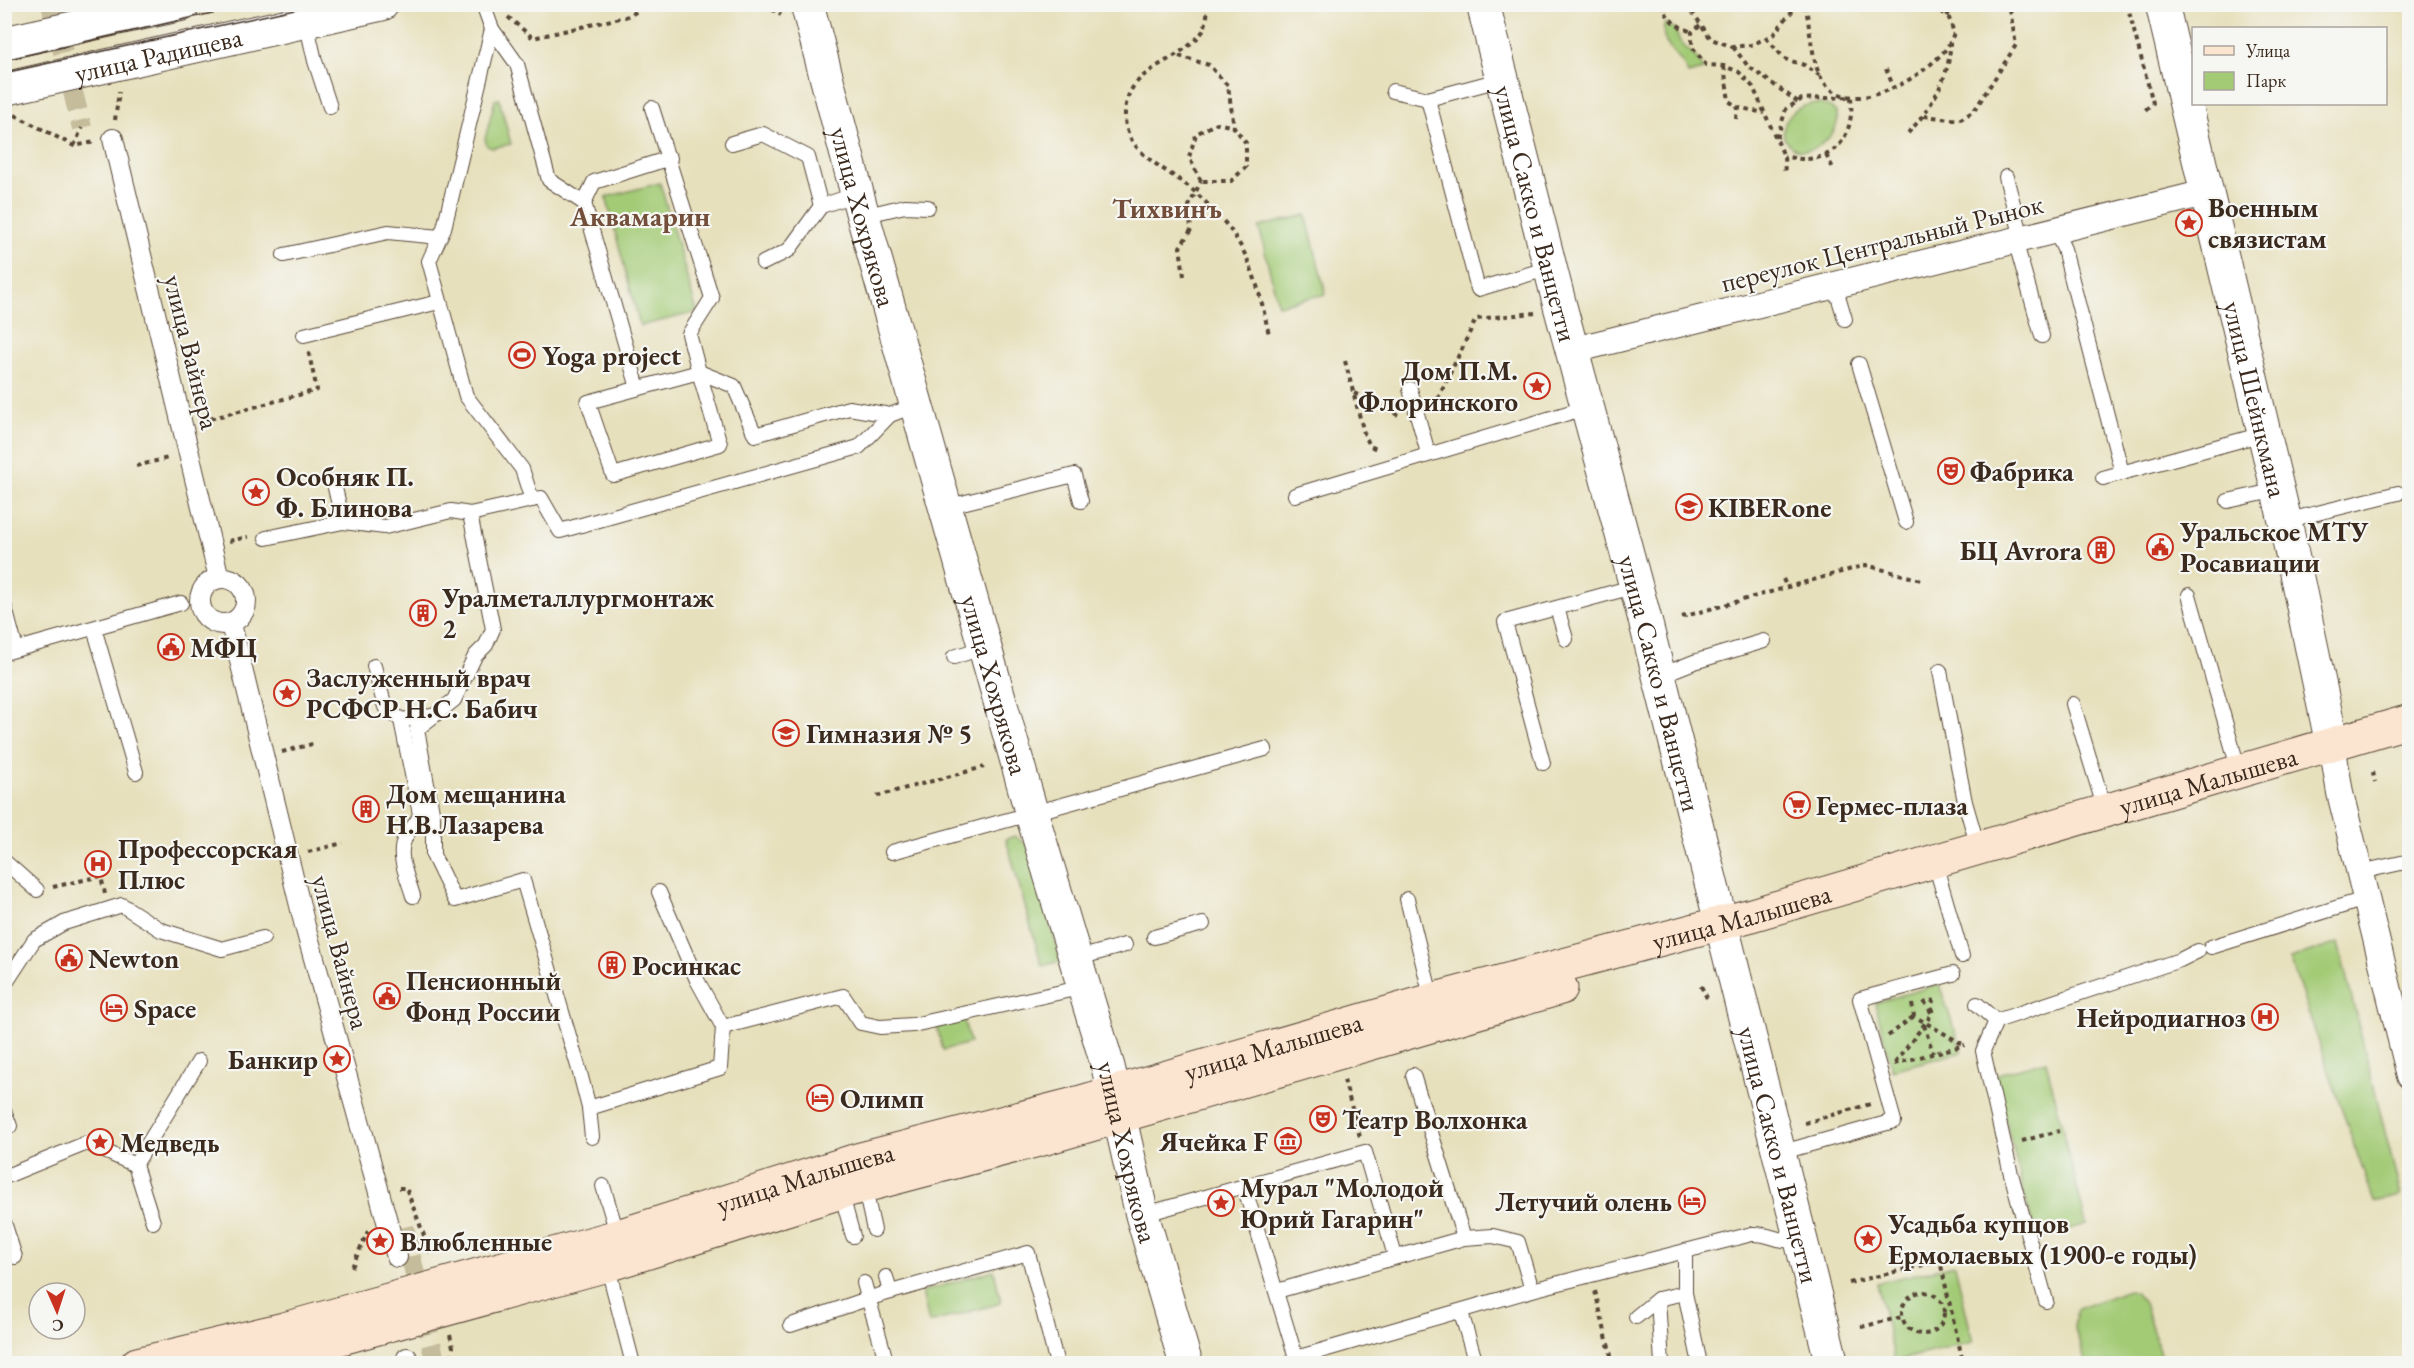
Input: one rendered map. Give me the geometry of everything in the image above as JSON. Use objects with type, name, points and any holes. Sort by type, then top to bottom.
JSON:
[{"type":"main road","name":"улица Малышева","points":[[247,1364],[608,1247],[1724,931],[2334,754],[2409,721]]},
{"type":"main road","name":"улица Малышева","points":[[1937,869],[1978,847],[2239,771],[2409,742]]},
{"type":"main road","name":"улица Малышева","points":[[1116,1104],[1432,1000],[1724,931]]},
{"type":"main road","name":"улица Малышева","points":[[137,1364],[608,1247]]},
{"type":"street","name":"улица Радищева","points":[[4,43],[183,4]]},
{"type":"street","name":"улица Сакко и Ванцетти","points":[[1483,4],[1550,268],[1574,350],[1659,676],[1832,1364]]},
{"type":"street","name":"улица Шейнкмана","points":[[2162,4],[2205,194],[2281,505],[2360,872],[2409,1076]]},
{"type":"street","name":"улица Радищева","points":[[10,102],[305,13],[375,5]]},
{"type":"street","name":"улица Хохрякова","points":[[794,10],[860,205],[903,410],[945,507],[969,652],[1031,812],[1080,973],[1116,1104],[1142,1215],[1186,1364]]},
{"type":"street","name":"улица Вайнера","points":[[113,139],[219,578]]},
{"type":"street","name":"переулок Центральный Рынок","points":[[1574,350],[2205,194]]},
{"type":"street","points":[[219,578],[233,579],[243,589],[247,602],[242,615],[231,624],[220,625],[210,621],[202,613],[199,603],[201,591],[208,582],[219,578]]},
{"type":"street","name":"улица Вайнера","points":[[231,624],[288,857],[397,1257]]},
{"type":"lane","points":[[483,4],[492,29],[517,64],[549,180],[584,203],[638,388]]},
{"type":"lane","points":[[305,13],[315,62],[330,106]]},
{"type":"lane","points":[[492,29],[439,237],[429,261],[466,396],[522,469],[532,500]]},
{"type":"lane","points":[[1393,91],[1428,99],[1503,79]]},
{"type":"lane","points":[[1428,99],[1478,289],[1550,268]]},
{"type":"lane","points":[[652,108],[670,158],[712,298],[689,334],[699,372],[720,444],[613,475],[588,402],[699,372],[734,386],[755,435],[849,408],[903,410]]},
{"type":"lane","points":[[732,143],[763,134],[808,157],[821,206]]},
{"type":"lane","points":[[584,203],[594,182],[670,158]]},
{"type":"lane","points":[[2006,177],[2042,336]]},
{"type":"lane","points":[[821,206],[928,207]]},
{"type":"lane","points":[[763,263],[789,250],[821,206]]},
{"type":"lane","points":[[2055,230],[2064,249],[2122,473]]},
{"type":"lane","points":[[284,255],[388,232],[439,237]]},
{"type":"lane","points":[[1835,286],[1845,319]]},
{"type":"lane","points":[[304,335],[439,302]]},
{"type":"lane","points":[[1859,364],[1906,522]]},
{"type":"lane","points":[[1410,389],[1428,453]]},
{"type":"lane","points":[[1295,495],[1428,453],[1588,407]]},
{"type":"lane","points":[[266,538],[343,522],[385,526],[451,511],[470,514],[541,498],[560,531],[859,447],[903,410]]},
{"type":"lane","points":[[2103,478],[2263,434]]},
{"type":"lane","points":[[945,507],[1074,475],[1081,501]]},
{"type":"lane","points":[[335,488],[343,522]]},
{"type":"lane","points":[[2228,501],[2281,505],[2398,493]]},
{"type":"lane","points":[[470,514],[492,629],[486,645],[475,656],[454,700],[417,729],[433,817],[433,855],[454,900],[523,880],[589,1108],[592,1137]]},
{"type":"lane","points":[[1544,764],[1505,622],[1635,586]]},
{"type":"lane","points":[[2189,595],[2239,771]]},
{"type":"lane","points":[[4,604],[10,651],[181,603]]},
{"type":"lane","points":[[1557,608],[1566,639]]},
{"type":"lane","points":[[94,628],[136,772]]},
{"type":"lane","points":[[1659,676],[1694,662],[1764,641]]},
{"type":"lane","points":[[374,666],[385,707],[401,720],[420,814],[418,825],[405,836],[400,852],[413,896]]},
{"type":"lane","points":[[1940,671],[1965,802],[1978,847]]},
{"type":"lane","points":[[2073,704],[2105,810]]},
{"type":"lane","points":[[401,720],[434,716]]},
{"type":"lane","points":[[892,852],[1265,749]]},
{"type":"lane","points":[[4,861],[37,890]]},
{"type":"lane","points":[[2360,872],[2409,861]]},
{"type":"lane","points":[[1937,869],[1962,956]]},
{"type":"lane","points":[[589,1108],[720,1068],[723,1027],[697,980],[659,892]]},
{"type":"lane","points":[[2046,1301],[1983,1051],[1996,1020],[2180,960],[2205,949],[2368,898]]},
{"type":"lane","points":[[1407,899],[1432,1000]]},
{"type":"lane","points":[[4,986],[34,940],[64,923],[122,905],[161,930],[222,949],[263,938]]},
{"type":"lane","points":[[1154,937],[1203,924]]},
{"type":"lane","points":[[723,1027],[843,996],[861,1023],[880,1027],[913,1025],[1080,973],[1125,945]]},
{"type":"lane","points":[[1778,1154],[1894,1121],[1860,999],[1953,974]]},
{"type":"lane","points":[[1977,1004],[1996,1020]]},
{"type":"lane","points":[[135,1165],[198,1061]]},
{"type":"lane","points":[[1413,1075],[1464,1238]]},
{"type":"lane","points":[[4,1111],[10,1126]]},
{"type":"lane","points":[[4,1177],[87,1143],[135,1165],[153,1222]]},
{"type":"lane","points":[[1142,1215],[1365,1152],[1395,1256]]},
{"type":"lane","points":[[849,1177],[874,1230]]},
{"type":"lane","points":[[849,1177],[853,1236]]},
{"type":"lane","points":[[603,1186],[608,1247],[633,1364]]},
{"type":"lane","points":[[1244,1186],[1277,1291],[1293,1361],[1532,1290],[1752,1234],[1765,1234],[1784,1242],[1800,1238]]},
{"type":"lane","points":[[4,1222],[15,1257]]},
{"type":"lane","points":[[1277,1291],[1464,1238],[1493,1236],[1518,1242],[1532,1290]]},
{"type":"lane","points":[[1685,1251],[1685,1293],[1700,1364]]},
{"type":"lane","points":[[791,1325],[870,1298],[1028,1253],[1057,1364]]},
{"type":"lane","points":[[886,1277],[890,1292]]},
{"type":"lane","points":[[864,1283],[887,1364]]},
{"type":"lane","points":[[1636,1317],[1658,1299],[1685,1293]]},
{"type":"lane","points":[[1658,1299],[1662,1364]]},
{"type":"lane","points":[[1461,1312],[1476,1364]]},
{"type":"path","points":[[502,11],[533,38],[629,16],[649,4]]},
{"type":"path","points":[[764,4],[794,10]]},
{"type":"path","points":[[1209,4],[1204,30],[1179,56],[1144,73],[1127,99],[1126,126],[1135,147],[1155,165],[1194,191],[1232,232],[1256,276],[1269,335]]},
{"type":"path","points":[[1662,4],[1666,17],[1692,32]]},
{"type":"path","points":[[1687,4],[1710,39],[1733,48],[1748,66],[1798,102]]},
{"type":"path","points":[[1777,138],[1786,109],[1798,102],[1828,97],[1869,97],[1894,88],[1917,75],[1946,49],[1954,33],[1947,16],[1931,4]]},
{"type":"path","points":[[1947,16],[1954,4]]},
{"type":"path","points":[[1924,116],[1959,120],[1974,111],[2016,45],[2009,4]]},
{"type":"path","points":[[2127,4],[2153,103],[2145,110]]},
{"type":"path","points":[[1733,48],[1751,45],[1773,35],[1797,5],[1806,8],[1820,75]]},
{"type":"path","points":[[1700,25],[1692,32],[1692,47],[1706,65],[1724,66],[1739,72],[1753,87],[1784,156],[1785,175]]},
{"type":"path","points":[[1766,38],[1785,59],[1804,65],[1820,75],[1833,92],[1851,97]]},
{"type":"path","points":[[1908,134],[1924,116],[1939,88],[1950,53],[1950,42]]},
{"type":"path","points":[[1179,56],[1209,65],[1228,86],[1234,127],[1246,143],[1246,167],[1231,181],[1202,181]]},
{"type":"path","points":[[1724,66],[1729,100],[1737,107],[1765,114]]},
{"type":"path","points":[[1886,69],[1894,88]]},
{"type":"path","points":[[10,102],[74,146],[113,139],[119,88]]},
{"type":"path","points":[[1784,156],[1804,161],[1826,155],[1844,138],[1852,114],[1851,97]]},
{"type":"path","points":[[1736,119],[1737,107]]},
{"type":"path","points":[[1202,181],[1189,157],[1196,134],[1217,123],[1234,127]]},
{"type":"path","points":[[74,146],[82,128]]},
{"type":"path","points":[[1826,155],[1833,168]]},
{"type":"path","points":[[1184,276],[1180,247],[1191,230],[1189,206],[1194,191],[1202,181]]},
{"type":"path","points":[[1354,393],[1401,416],[1434,407],[1476,319],[1536,313]]},
{"type":"path","points":[[183,426],[317,390],[304,335]]},
{"type":"path","points":[[1345,361],[1364,433],[1370,446],[1383,452]]},
{"type":"path","points":[[136,466],[145,464]]},
{"type":"path","points":[[1682,617],[1866,565],[1921,580]]},
{"type":"path","points":[[1783,579],[1787,587]]},
{"type":"path","points":[[264,756],[316,743]]},
{"type":"path","points":[[877,796],[984,766]]},
{"type":"path","points":[[2373,772],[2375,782]]},
{"type":"path","points":[[288,857],[342,843]]},
{"type":"path","points":[[37,890],[101,876],[109,909]]},
{"type":"path","points":[[1701,986],[1707,998]]},
{"type":"path","points":[[1895,1063],[1924,1024],[1932,1014],[1925,1001],[1917,1001],[1910,1006],[1914,1016],[1924,1024],[1964,1045],[1983,1051]]},
{"type":"path","points":[[1874,1047],[1914,1016]]},
{"type":"path","points":[[1924,1024],[1933,1053]]},
{"type":"path","points":[[1879,1069],[1964,1045]]},
{"type":"path","points":[[1343,1077],[1365,1152]]},
{"type":"path","points":[[1805,1123],[1888,1099]]},
{"type":"path","points":[[2005,1145],[2059,1131]]},
{"type":"path","points":[[396,1188],[406,1188],[431,1254]]},
{"type":"path","points":[[1849,1283],[1940,1261],[1962,1358]]},
{"type":"path","points":[[1591,1276],[1613,1364]]},
{"type":"path","points":[[1917,1293],[1934,1295],[1943,1309],[1940,1326],[1925,1334],[1908,1329],[1902,1317],[1904,1304],[1917,1293]]},
{"type":"path","points":[[1861,1327],[1902,1317]]},
{"type":"path","points":[[450,1333],[453,1347],[450,1364]]},
{"type":"green space","points":[[1665,23],[1675,29],[1681,43],[1697,58],[1703,70],[1688,74],[1664,38]]},
{"type":"green space","points":[[499,99],[511,144],[492,148],[487,146],[485,139],[495,100]]},
{"type":"green space","points":[[1811,104],[1829,106],[1837,114],[1837,125],[1820,145],[1808,150],[1795,148],[1784,138],[1784,125],[1790,115],[1799,108]]},
{"type":"green space","points":[[660,183],[697,312],[640,326],[606,197]]},
{"type":"green space","points":[[1306,215],[1326,294],[1278,305],[1259,227]]},
{"type":"green space","points":[[1015,836],[1027,845],[1061,961],[1042,966],[1006,839]]},
{"type":"green space","points":[[2338,943],[2401,1196],[2374,1202],[2290,959]]},
{"type":"green space","points":[[1939,984],[1962,1052],[1892,1070],[1875,1003]]},
{"type":"green space","points":[[964,1020],[970,1043],[943,1050],[937,1027]]},
{"type":"green space","points":[[2046,1061],[2086,1224],[2036,1239],[1994,1075]]},
{"type":"green space","points":[[1955,1265],[1973,1342],[1895,1361],[1877,1283]]},
{"type":"green space","points":[[994,1270],[1001,1303],[929,1323],[922,1292]]},
{"type":"green space","points":[[2128,1290],[2135,1292],[2144,1303],[2163,1363],[2086,1363],[2074,1327],[2077,1309]]},
{"type":"tunnel","points":[[51,4],[82,128]]},
{"type":"tunnel","points":[[404,1227],[435,1360]]},
{"type":"tram line","points":[[4,60],[252,4]]},
{"type":"tram line","points":[[4,73],[317,4]]},
{"type":"place","name":"Военным связистам","points":[[2189,223]]},
{"type":"place","name":"Yoga projeсt","points":[[522,355]]},
{"type":"place","name":"Дом П.М. Флоринского","points":[[1537,386]]},
{"type":"place","name":"Фабрика","points":[[1951,471]]},
{"type":"place","name":"Особняк П. Ф. Блинова","points":[[256,492]]},
{"type":"place","name":"KIBERone","points":[[1689,507]]},
{"type":"place","name":"Уральское МТУ Росавиации","points":[[2160,547]]},
{"type":"place","name":"БЦ Avrora","points":[[2101,550]]},
{"type":"place","name":"Уралметаллургмонтаж 2","points":[[423,613]]},
{"type":"place","name":"МФЦ","points":[[171,647]]},
{"type":"place","name":"Заслуженный врач РСФСР Н.С. Бабич","points":[[287,693]]},
{"type":"place","name":"Гимназия № 5","points":[[786,733]]},
{"type":"place","name":"Гермес-плаза","points":[[1797,805]]},
{"type":"place","name":"Дом мещанина Н.В.Лазарева","points":[[366,809]]},
{"type":"place","name":"Профессорская Плюс","points":[[98,864]]},
{"type":"place","name":"Newton","points":[[69,958]]},
{"type":"place","name":"Росинкас","points":[[612,965]]},
{"type":"place","name":"Пенсионный Фонд России","points":[[387,996]]},
{"type":"place","name":"Space","points":[[114,1008]]},
{"type":"place","name":"Нейродиагноз","points":[[2265,1017]]},
{"type":"place","name":"Банкир","points":[[337,1059]]},
{"type":"place","name":"Олимп","points":[[820,1098]]},
{"type":"place","name":"Театр Волхонка","points":[[1323,1119]]},
{"type":"place","name":"Ячейка F","points":[[1288,1141]]},
{"type":"place","name":"Медведь","points":[[100,1142]]},
{"type":"place","name":"Летучий олень","points":[[1692,1201]]},
{"type":"place","name":"Мурал \"Молодой Юрий Гагарин\"","points":[[1221,1203]]},
{"type":"place","name":"Усадьба купцов Ермолаевых (1900-е годы)","points":[[1868,1239]]},
{"type":"place","name":"Влюбленные","points":[[380,1241]]},
{"type":"district","name":"Тихвинъ","points":[[1167,208]]},
{"type":"district","name":"Аквамарин","points":[[640,216]]}]
